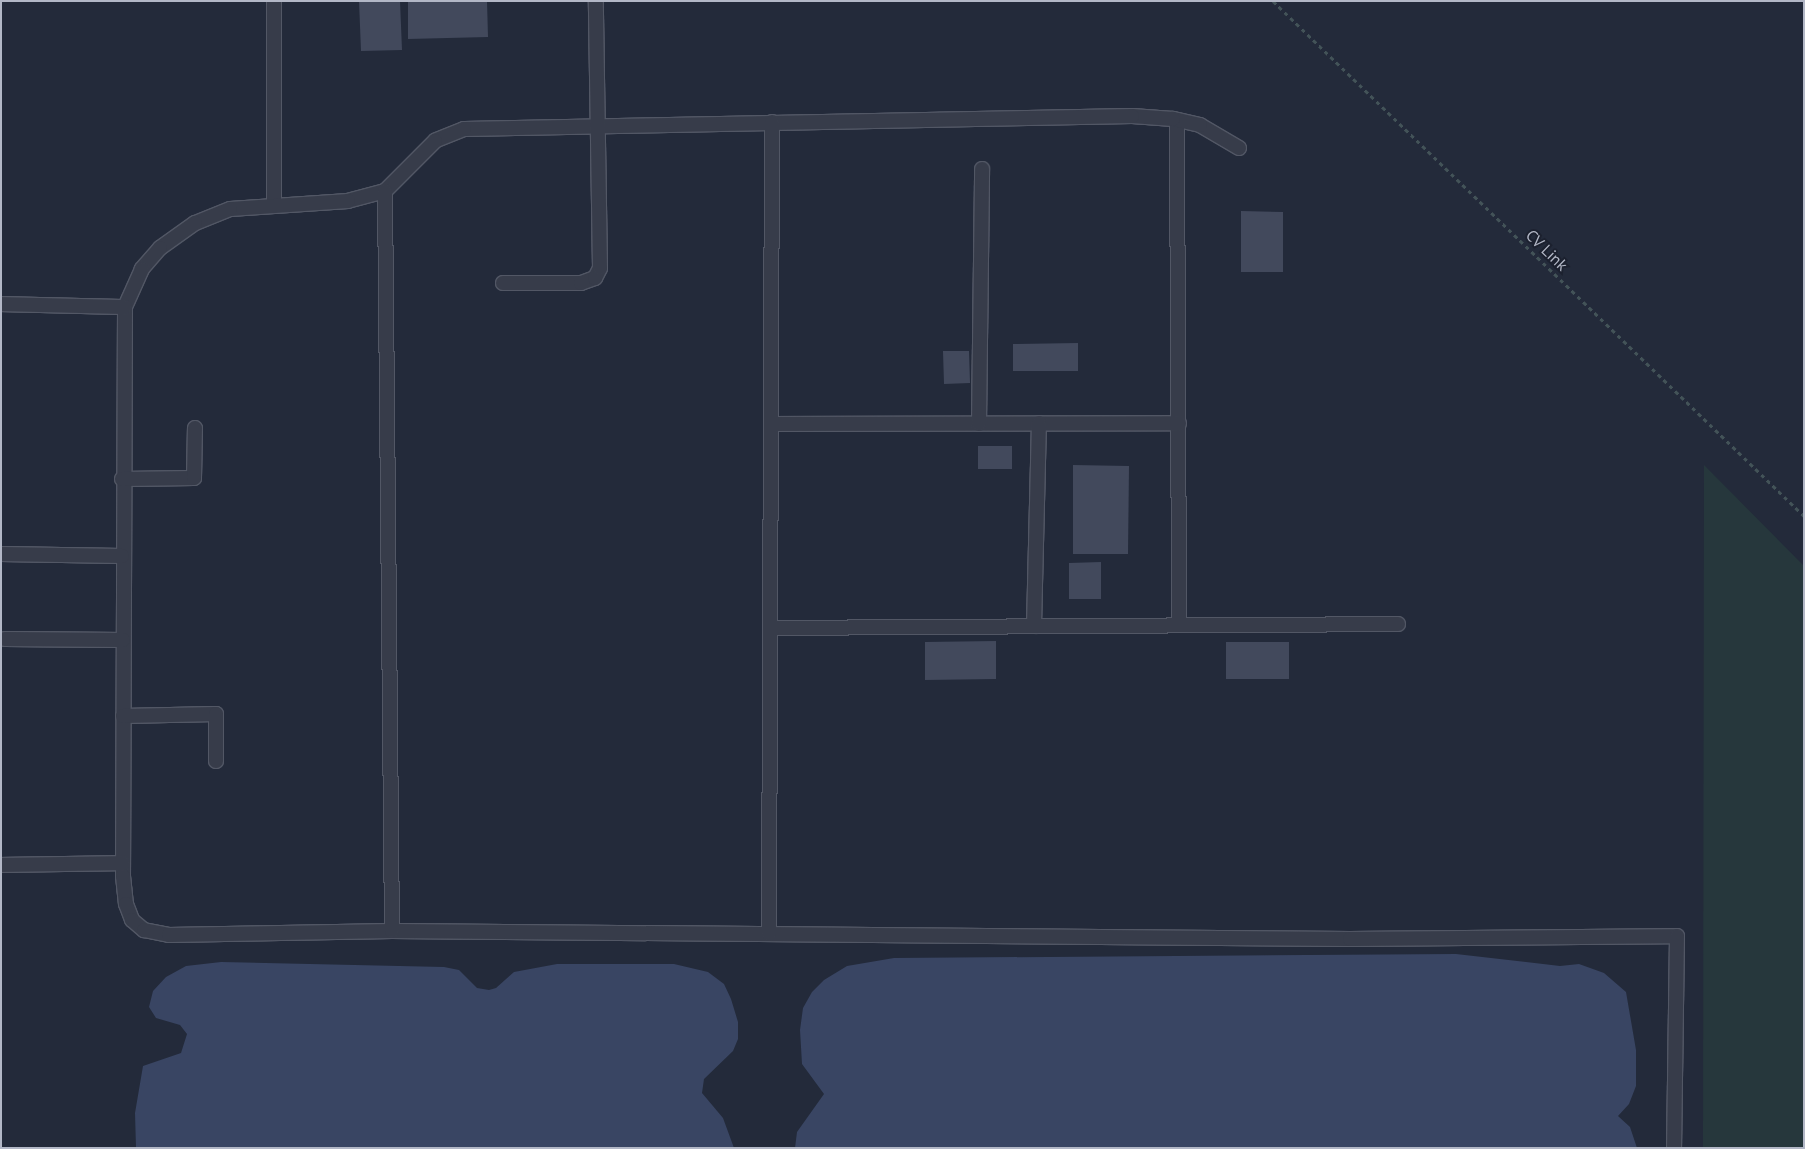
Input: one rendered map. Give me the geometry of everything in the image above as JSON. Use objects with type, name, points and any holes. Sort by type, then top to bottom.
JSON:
[{"type":"lane","points":[[274,1],[274,205]]},
{"type":"lane","points":[[503,284],[581,282],[596,278],[600,268],[596,1]]},
{"type":"lane","points":[[1239,148],[1200,125],[1178,120],[1132,116],[464,129],[435,141],[385,191],[348,201],[230,209],[195,223],[160,248],[142,270],[125,307],[122,479],[123,863],[126,904],[132,920],[144,930],[169,935],[392,931],[1340,939],[1677,936],[1674,1148]]},
{"type":"lane","points":[[1178,120],[1180,626]]},
{"type":"lane","points":[[770,934],[772,122]]},
{"type":"lane","points":[[979,424],[982,169]]},
{"type":"lane","points":[[385,191],[392,931]]},
{"type":"lane","points":[[1,304],[125,307]]},
{"type":"lane","points":[[771,424],[1179,423]]},
{"type":"lane","points":[[1034,626],[1040,424]]},
{"type":"lane","points":[[122,479],[194,478],[195,428]]},
{"type":"lane","points":[[1,554],[122,556]]},
{"type":"lane","points":[[770,628],[1398,624]]},
{"type":"lane","points":[[5,639],[123,640]]},
{"type":"lane","points":[[123,716],[216,714],[216,761]]},
{"type":"lane","points":[[1,865],[123,863]]},
{"type":"path","name":"CV Link","points":[[1273,1],[1804,516]]},
{"type":"shaded area","points":[[1704,465],[1804,566],[1804,1148],[1703,1148]]},
{"type":"water","points":[[1456,954],[1560,966],[1579,964],[1604,973],[1626,992],[1636,1050],[1636,1086],[1629,1104],[1618,1116],[1630,1127],[1637,1148],[795,1148],[797,1132],[824,1094],[802,1064],[800,1030],[803,1008],[812,992],[824,980],[847,966],[894,958]]},
{"type":"water","points":[[221,962],[444,967],[459,970],[477,988],[489,990],[496,988],[514,972],[557,964],[674,964],[708,972],[724,984],[731,999],[738,1022],[738,1039],[733,1051],[704,1079],[702,1093],[723,1118],[734,1148],[136,1148],[135,1113],[143,1066],[181,1053],[187,1034],[180,1025],[156,1018],[149,1007],[153,991],[166,977],[186,966]]},
{"type":"building","points":[[359,1],[400,1],[402,50],[361,51]]},
{"type":"building","points":[[408,1],[487,1],[488,37],[408,39]]},
{"type":"building","points":[[1241,211],[1283,212],[1283,272],[1241,272]]},
{"type":"building","points":[[1078,343],[1078,371],[1013,371],[1013,344]]},
{"type":"building","points":[[943,351],[969,351],[970,383],[944,384]]},
{"type":"building","points":[[978,446],[1012,446],[1012,469],[978,469]]},
{"type":"building","points":[[1073,465],[1129,466],[1128,554],[1073,554]]},
{"type":"building","points":[[1101,562],[1101,599],[1069,599],[1069,563]]},
{"type":"building","points":[[996,641],[996,679],[925,680],[925,642]]},
{"type":"building","points":[[1226,642],[1289,642],[1289,679],[1226,679]]}]
